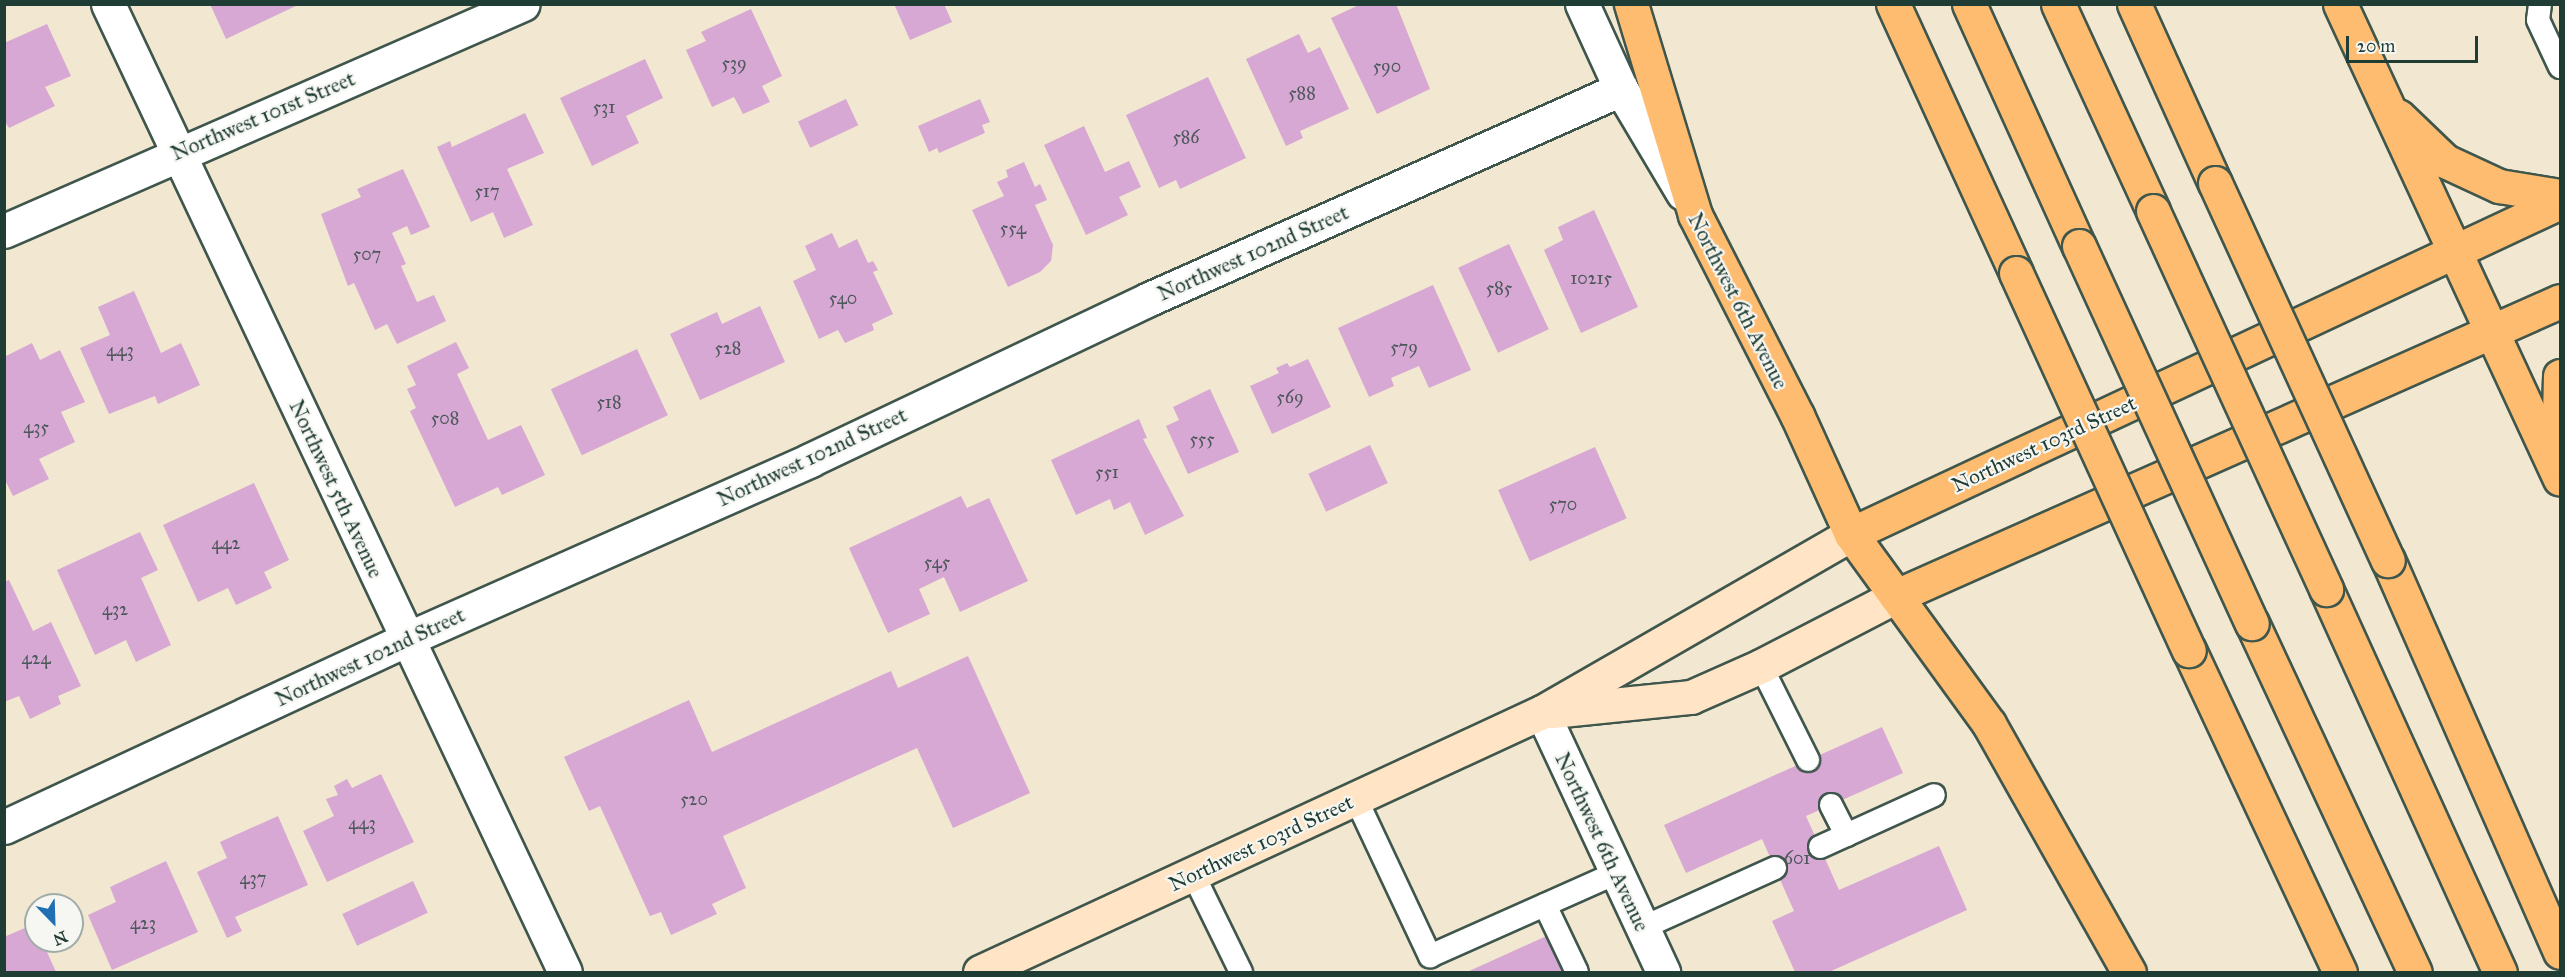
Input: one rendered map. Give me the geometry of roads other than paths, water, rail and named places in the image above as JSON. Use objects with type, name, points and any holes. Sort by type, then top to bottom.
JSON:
[{"type":"main road","points":[[1631,4],[1695,214]]},
{"type":"main road","points":[[1893,4],[2189,650],[2340,972]]},
{"type":"main road","points":[[1969,4],[2252,623],[2415,972]]},
{"type":"main road","points":[[2058,4],[2500,972]]},
{"type":"main road","points":[[2134,4],[2388,560],[2560,952]]},
{"type":"main road","points":[[2340,4],[2559,477]]},
{"type":"main road","points":[[2384,103],[2445,161],[2499,186],[2560,196]]},
{"type":"main road","name":"Northwest 103rd Street","points":[[980,972],[1542,712],[1851,534],[2560,202]]},
{"type":"main road","name":"Northwest 6th Avenue","points":[[1695,214],[1797,415],[1851,534],[1989,724],[2129,972]]},
{"type":"main road","name":"Northwest 103rd Street","points":[[1542,712],[1691,697],[1761,666],[1896,596],[2560,301]]},
{"type":"main road","points":[[2559,477],[2560,376]]},
{"type":"street","name":"Northwest 5th Avenue","points":[[108,4],[176,153],[565,972]]},
{"type":"street","name":"Northwest 101st Street","points":[[4,231],[176,153],[523,4]]},
{"type":"street","name":"Northwest 6th Avenue","points":[[1582,4],[1621,88],[1695,214]]},
{"type":"street","name":"Northwest 102nd Street","points":[[4,827],[407,639],[810,460],[1149,299],[1621,88]]},
{"type":"street","name":"Northwest 6th Avenue","points":[[1542,712],[1663,972]]},
{"type":"lane","points":[[2540,4],[2538,20],[2560,67]]},
{"type":"lane","points":[[1761,666],[1808,760]]},
{"type":"lane","points":[[1820,847],[1934,795]]},
{"type":"lane","points":[[1356,799],[1430,956],[1616,873]]},
{"type":"lane","points":[[1831,805],[1846,835]]},
{"type":"lane","points":[[1642,928],[1775,868]]},
{"type":"lane","points":[[1193,874],[1241,972]]},
{"type":"lane","points":[[1545,905],[1577,972]]}]
